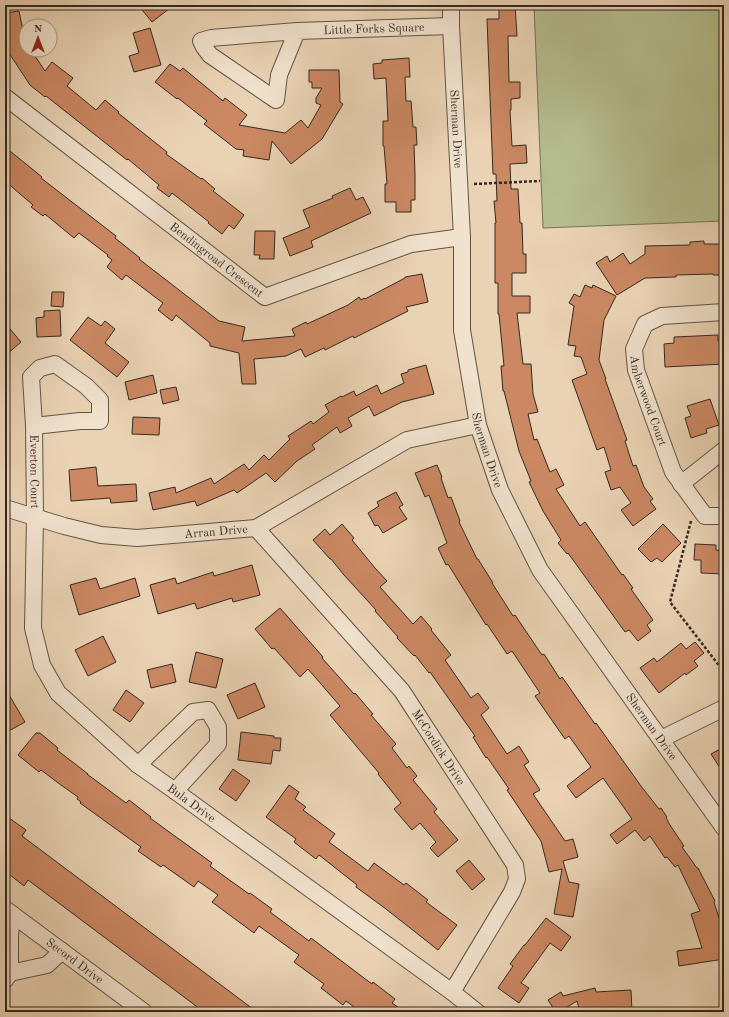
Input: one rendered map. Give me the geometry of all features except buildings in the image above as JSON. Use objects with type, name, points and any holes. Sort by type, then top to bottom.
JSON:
[{"type":"street","name":"Sherman Drive","points":[[452,5],[451,26],[462,237],[462,330],[478,425],[500,490],[540,570],[724,828]]},
{"type":"street","name":"Little Forks Square","points":[[297,32],[279,75],[276,100],[210,55],[201,40],[297,32],[451,26]]},
{"type":"street","name":"Bendingroad Crescent","points":[[5,97],[264,297],[410,244],[462,237]]},
{"type":"street","name":"Amberwood Court","points":[[724,312],[662,316],[645,324],[634,349],[636,370],[673,472],[705,516],[724,516]]},
{"type":"street","name":"Everton Court","points":[[34,426],[80,422],[100,422],[100,400],[86,386],[55,364],[40,368],[31,377],[34,426],[36,517]]},
{"type":"street","name":"Arran Drive","points":[[5,508],[64,526],[102,535],[137,538],[256,528],[407,440],[478,425]]},
{"type":"street","points":[[681,484],[724,450]]},
{"type":"street","name":"Bula Drive","points":[[36,517],[33,628],[42,665],[58,693],[138,765],[452,992],[477,1012]]},
{"type":"street","name":"McCordick Drive","points":[[256,528],[402,692],[515,865],[517,879],[512,892],[452,992]]},
{"type":"street","points":[[661,739],[724,708]]},
{"type":"street","points":[[138,765],[194,712],[208,710],[218,727],[218,744],[175,791]]},
{"type":"street","points":[[9,911],[10,937],[8,976],[47,965],[62,951]]},
{"type":"street","name":"Secord Drive","points":[[9,911],[144,1012]]},
{"type":"path","points":[[459,184],[540,181]]},
{"type":"path","points":[[696,504],[670,602],[724,672]]},
{"type":"green space","points":[[534,5],[724,5],[724,221],[543,228]]}]
